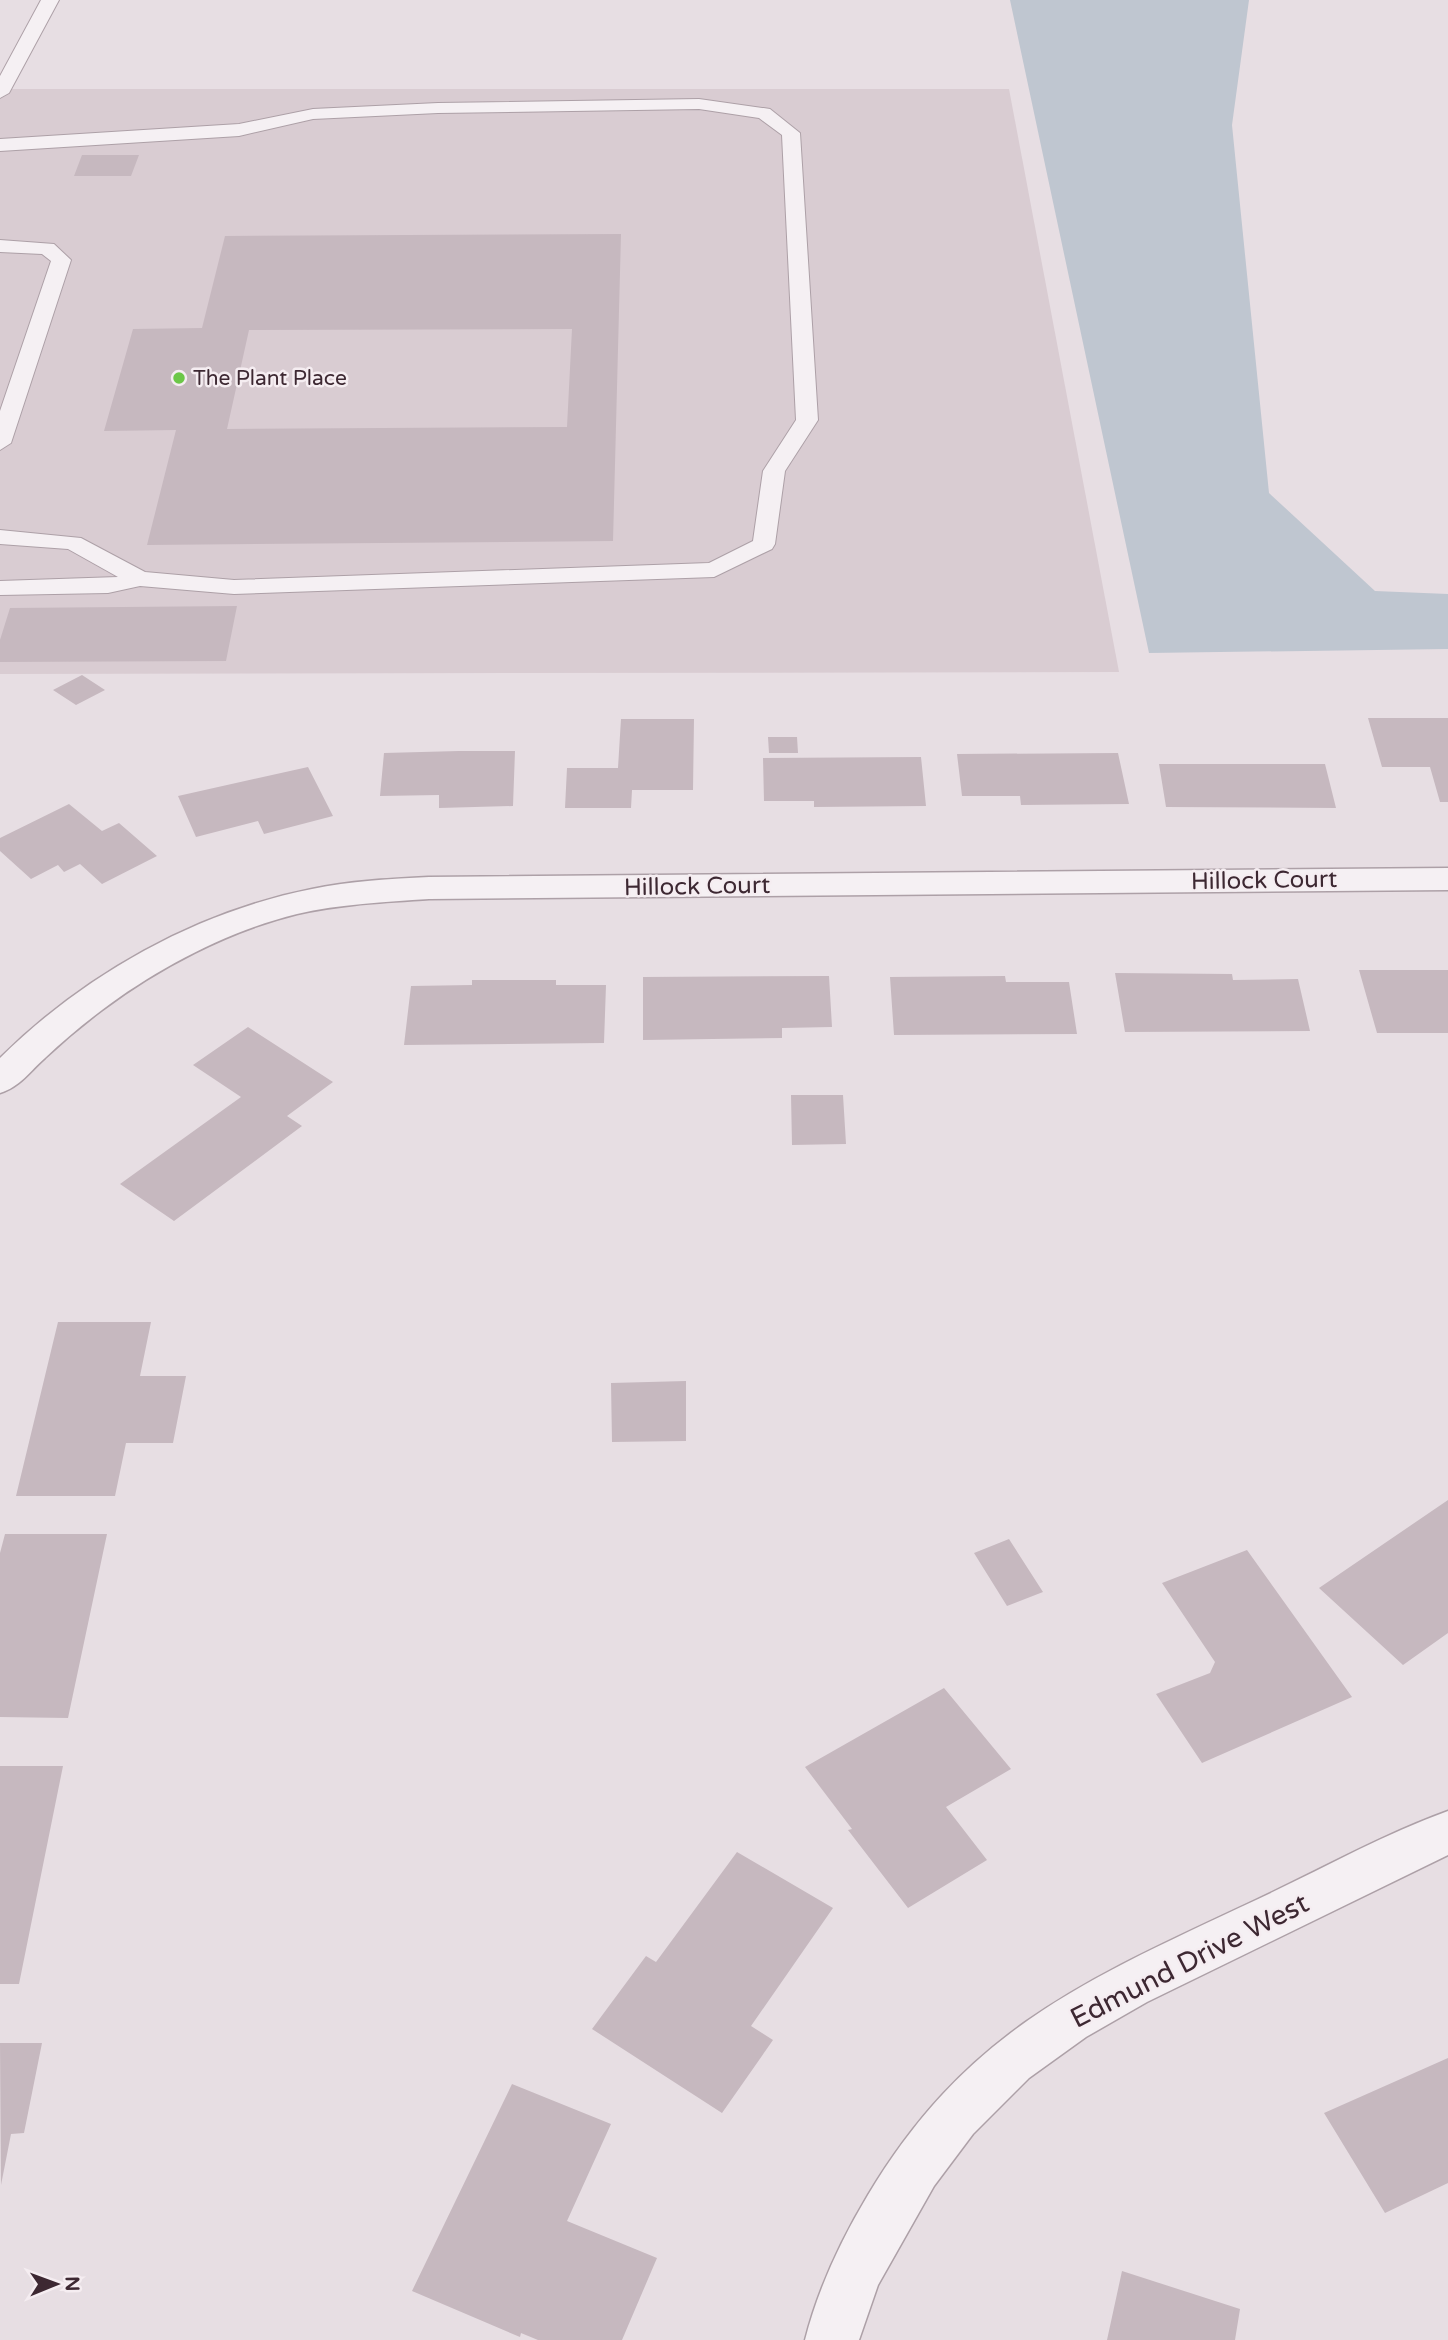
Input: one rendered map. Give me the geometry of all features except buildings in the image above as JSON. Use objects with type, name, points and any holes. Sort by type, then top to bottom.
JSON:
[{"type":"street","name":"Hillock Court","points":[[0,1080],[24,1054],[84,1003],[135,972],[228,927],[276,909],[333,896],[429,888],[1448,879]]},
{"type":"street","name":"Edmund Drive West","points":[[832,2340],[836,2320],[866,2251],[899,2192],[937,2137],[985,2083],[1043,2037],[1128,1985],[1448,1832]]},
{"type":"lane","points":[[0,93],[50,0]]},
{"type":"lane","points":[[0,145],[239,130],[313,114],[438,108],[699,104],[764,113],[791,133],[807,420],[774,471],[764,544],[714,570],[234,587],[140,579],[108,586],[0,588]]},
{"type":"lane","points":[[0,246],[47,248],[61,260],[0,443]]},
{"type":"lane","points":[[0,537],[73,543],[140,579]]},
{"type":"shaded area","points":[[1010,0],[1249,0],[1232,125],[1269,493],[1375,591],[1448,594],[1448,649],[1149,653]]},
{"type":"shaded area","points":[[0,89],[1009,89],[1119,672],[0,674]]},
{"type":"place","name":"The Plant Place","points":[[179,378]]}]
